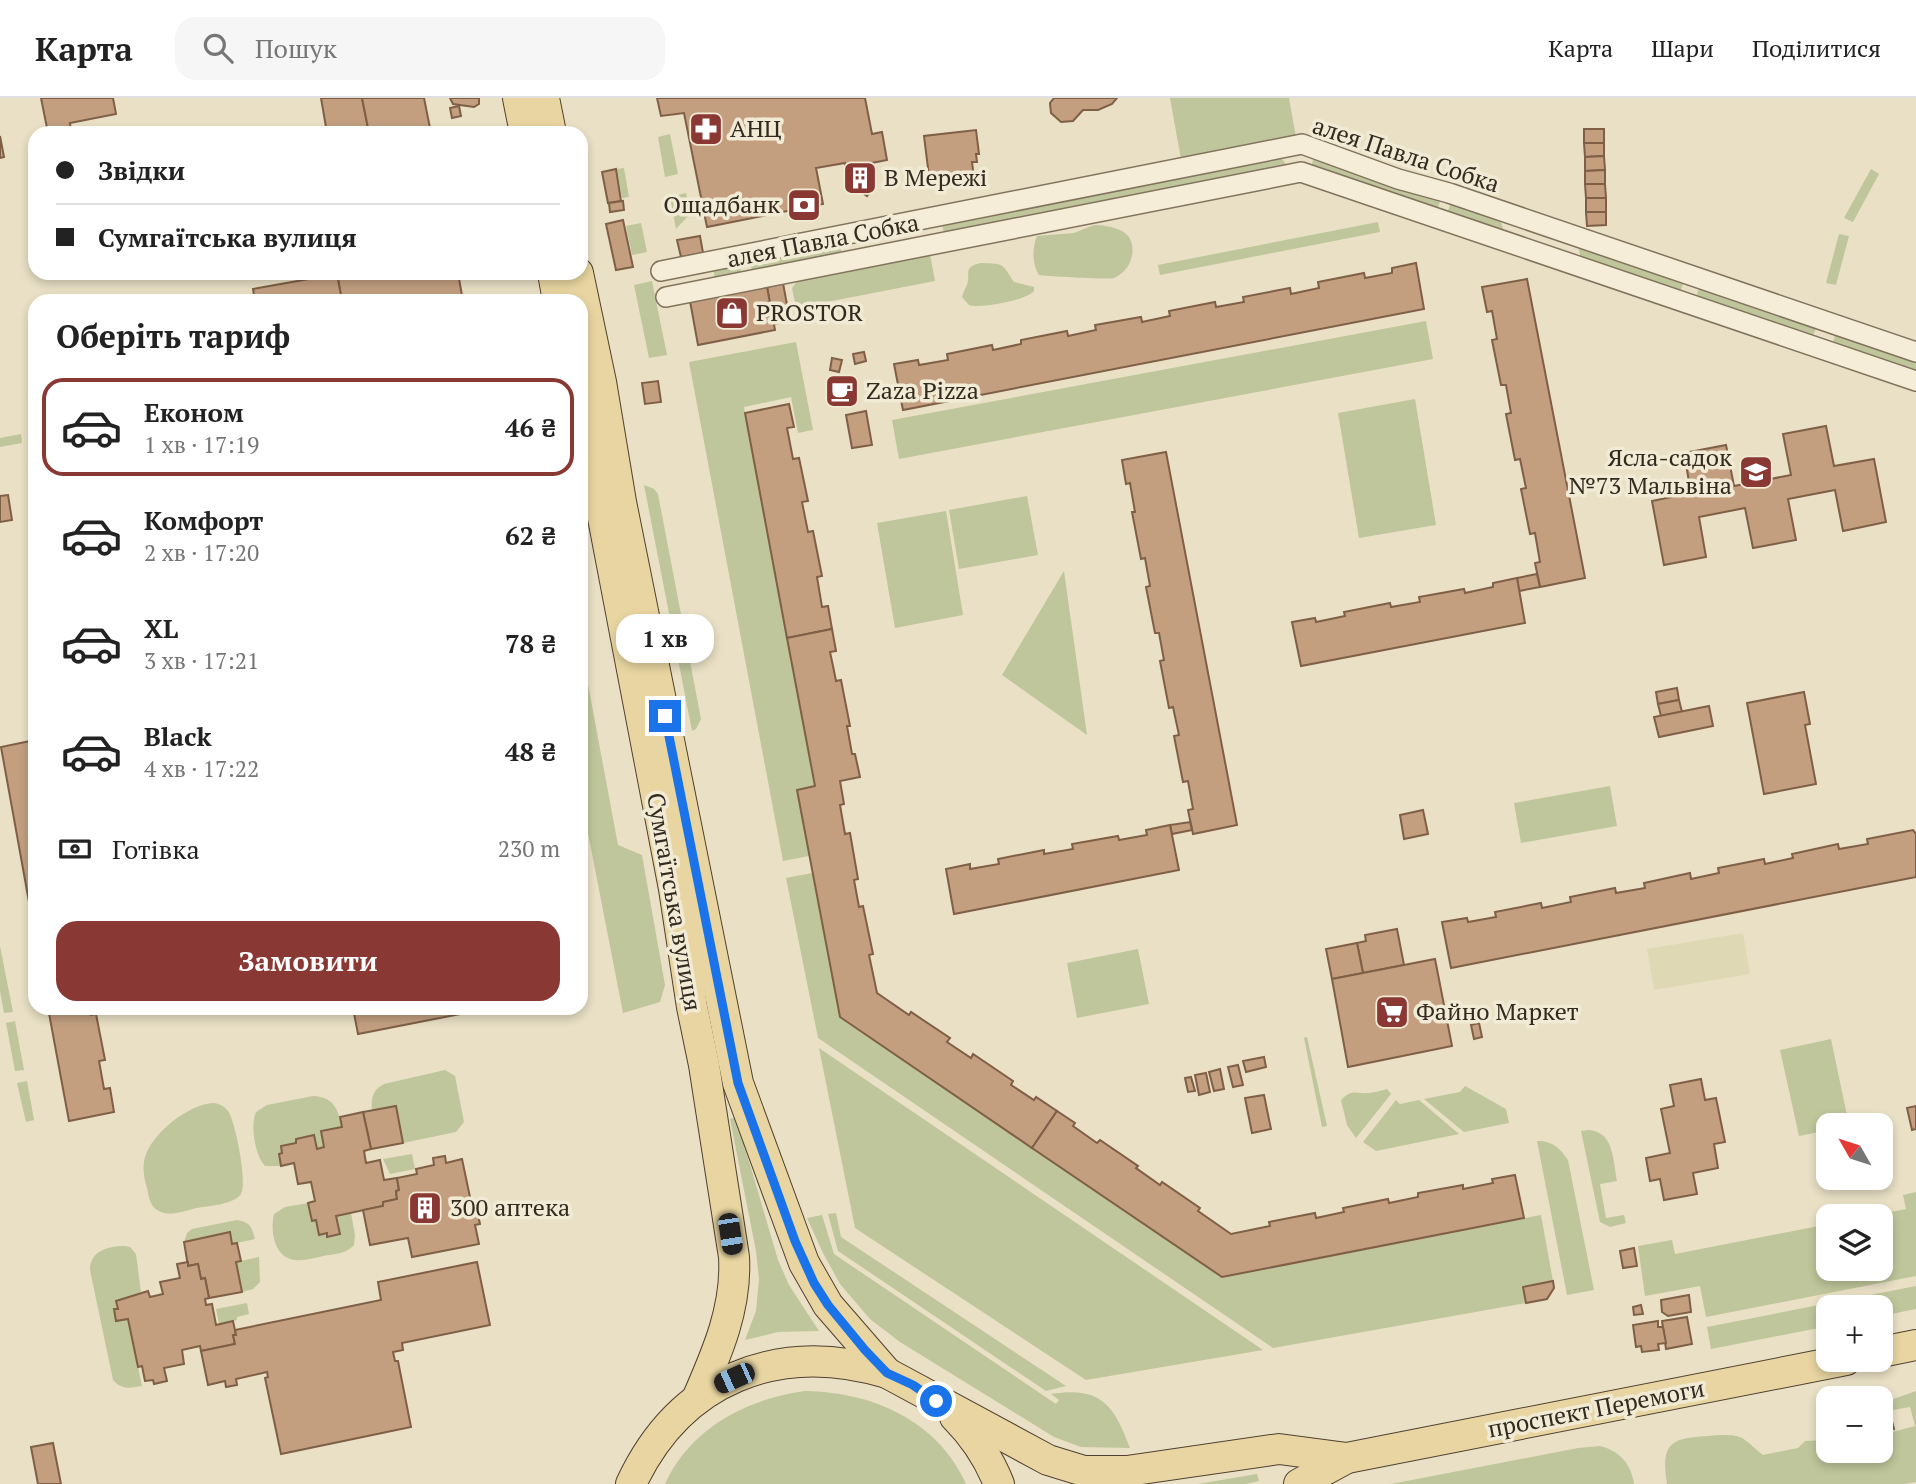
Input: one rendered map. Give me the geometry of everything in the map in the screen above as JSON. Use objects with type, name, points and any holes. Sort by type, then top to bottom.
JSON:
[{"type":"main road","points":[[518,98],[524,126]]},
{"type":"main road","points":[[544,98],[550,126]]},
{"type":"main road","name":"Сумгаїтська вулиця","points":[[588,320],[621,502],[738,1083],[804,1263],[828,1305],[887,1373]]},
{"type":"main road","name":"Сумгаїтська вулиця","points":[[588,440],[674,889],[734,1257],[733,1302],[715,1357],[697,1399]]},
{"type":"main road","points":[[1893,1350],[1916,1345]]},
{"type":"main road","points":[[631,1484],[641,1462],[657,1439],[697,1399],[721,1384],[747,1372],[794,1362],[831,1361],[887,1373],[913,1385],[936,1401],[958,1419],[976,1441],[999,1484]]},
{"type":"main road","name":"проспект Перемоги","points":[[1347,1458],[1816,1366]]},
{"type":"main road","points":[[936,1401],[1048,1460],[1084,1471],[1127,1471],[1279,1449],[1347,1458]]},
{"type":"main road","points":[[1299,1484],[1347,1458]]},
{"type":"street","name":"алея Павла Собка","points":[[661,271],[1302,144],[1916,352]]},
{"type":"street","name":"алея Павла Собка","points":[[666,297],[1301,172],[1916,382]]},
{"type":"shaded area","points":[[1743,933],[1750,974],[1654,990],[1647,949]]},
{"type":"green space","points":[[1170,98],[1289,98],[1296,137],[1181,159]]},
{"type":"green space","points":[[670,134],[678,174],[665,177],[658,137]]},
{"type":"green space","points":[[1280,156],[1288,167],[944,235],[942,222]]},
{"type":"green space","points":[[1315,156],[1441,198],[1437,211],[1310,168]]},
{"type":"green space","points":[[624,168],[629,197],[622,198],[617,169]]},
{"type":"green space","points":[[1871,169],[1879,174],[1853,222],[1844,218]]},
{"type":"green space","points":[[686,193],[690,214],[676,229],[670,197]]},
{"type":"green space","points":[[1451,202],[1499,218],[1505,233],[1447,214]]},
{"type":"green space","points":[[1378,222],[1380,232],[1160,275],[1158,265]]},
{"type":"green space","points":[[641,223],[647,252],[632,255],[626,226]]},
{"type":"green space","points":[[1094,225],[1118,229],[1129,237],[1133,249],[1124,271],[1114,278],[1039,275],[1034,256],[1037,236],[1074,233]]},
{"type":"green space","points":[[1839,234],[1849,236],[1836,285],[1826,283]]},
{"type":"green space","points":[[840,242],[842,255],[752,272],[750,260]]},
{"type":"green space","points":[[1578,245],[1684,281],[1680,293],[1581,260]]},
{"type":"green space","points":[[930,254],[935,281],[796,308],[792,288],[798,280]]},
{"type":"green space","points":[[739,262],[742,275],[715,280],[713,267]]},
{"type":"green space","points":[[981,263],[1002,266],[1014,282],[1034,287],[1034,291],[1022,298],[1003,303],[969,305],[962,297],[968,281],[968,271],[971,266]]},
{"type":"green space","points":[[652,281],[667,355],[649,358],[634,285]]},
{"type":"green space","points":[[1700,286],[1817,326],[1812,338],[1695,299]]},
{"type":"green space","points":[[1426,321],[1433,359],[899,459],[892,420]]},
{"type":"green space","points":[[1836,333],[1916,360],[1916,373],[1832,345]]},
{"type":"green space","points":[[796,342],[813,430],[798,433],[791,397],[744,407],[815,786],[797,790],[809,856],[783,861],[689,362]]},
{"type":"green space","points":[[1415,399],[1436,525],[1359,538],[1338,413]]},
{"type":"green space","points":[[21,434],[22,443],[0,447],[0,438]]},
{"type":"green space","points":[[644,485],[658,494],[701,719],[692,731]]},
{"type":"green space","points":[[1027,496],[1038,555],[959,569],[949,510]]},
{"type":"green space","points":[[946,511],[963,615],[895,628],[877,523]]},
{"type":"green space","points":[[1064,571],[1087,735],[1002,675]]},
{"type":"green space","points":[[588,684],[618,845],[642,855],[665,985],[660,1002],[623,1013],[588,833]]},
{"type":"green space","points":[[1610,786],[1617,826],[1521,843],[1514,803]]},
{"type":"green space","points":[[812,873],[840,1017],[1222,1277],[1541,1215],[1553,1281],[1523,1287],[1526,1303],[1273,1348],[818,1038],[786,878]]},
{"type":"green space","points":[[0,946],[13,1012],[4,1013],[0,991]]},
{"type":"green space","points":[[1138,949],[1149,1004],[1077,1018],[1067,963]]},
{"type":"green space","points":[[15,1021],[24,1070],[15,1071],[6,1023]]},
{"type":"green space","points":[[1307,1037],[1327,1126],[1322,1127],[1304,1038]]},
{"type":"green space","points":[[1831,1039],[1846,1113],[1816,1113],[1816,1133],[1799,1136],[1780,1050]]},
{"type":"green space","points":[[819,1048],[1263,1350],[1086,1380],[855,1228]]},
{"type":"green space","points":[[445,1070],[455,1076],[464,1122],[456,1132],[403,1143],[396,1106],[372,1111],[375,1092],[384,1084]]},
{"type":"green space","points":[[27,1081],[34,1120],[26,1122],[17,1083]]},
{"type":"green space","points":[[1465,1086],[1506,1109],[1509,1123],[1464,1132],[1424,1099],[1460,1092]]},
{"type":"green space","points":[[1387,1089],[1391,1094],[1356,1138],[1347,1125],[1341,1100],[1351,1093]]},
{"type":"green space","points":[[313,1096],[326,1099],[334,1105],[342,1127],[321,1131],[324,1147],[317,1149],[314,1135],[281,1146],[281,1166],[265,1166],[254,1140],[256,1112],[267,1105]]},
{"type":"green space","points":[[1396,1100],[1400,1104],[1419,1100],[1459,1134],[1376,1151],[1363,1142]]},
{"type":"green space","points":[[214,1103],[228,1111],[234,1126],[242,1166],[241,1194],[232,1201],[220,1204],[163,1213],[150,1201],[144,1176],[144,1161],[149,1148],[164,1129],[183,1114]]},
{"type":"green space","points":[[736,1117],[778,1260],[789,1285],[819,1331],[778,1332],[745,1340],[756,1311],[759,1279],[730,1119]]},
{"type":"green space","points":[[1581,1131],[1597,1132],[1608,1141],[1613,1156],[1617,1181],[1600,1184],[1606,1218],[1624,1215],[1626,1223],[1610,1227],[1600,1222]]},
{"type":"green space","points":[[1537,1141],[1555,1146],[1568,1160],[1594,1290],[1567,1295]]},
{"type":"green space","points":[[412,1154],[415,1169],[390,1174],[383,1159]]},
{"type":"green space","points":[[1916,1192],[1916,1276],[1893,1280],[1893,1212],[1906,1209],[1903,1195]]},
{"type":"green space","points":[[308,1203],[312,1221],[316,1220],[320,1235],[327,1233],[328,1237],[340,1234],[336,1216],[351,1213],[354,1245],[340,1253],[305,1260],[295,1260],[282,1254],[273,1235],[274,1214],[285,1207]]},
{"type":"green space","points":[[836,1213],[841,1237],[1066,1386],[1046,1391],[838,1251],[828,1214]]},
{"type":"green space","points":[[822,1215],[834,1254],[1056,1404],[1059,1400],[1051,1394],[1068,1392],[1094,1396],[1111,1410],[1118,1420],[1130,1448],[1081,1447],[1054,1437],[900,1342],[870,1319],[840,1284],[807,1218]]},
{"type":"green space","points":[[237,1220],[250,1226],[255,1239],[232,1244],[229,1233],[184,1242],[187,1233],[192,1229]]},
{"type":"green space","points":[[1816,1227],[1816,1281],[1890,1281],[1706,1317],[1700,1286],[1645,1296],[1638,1246],[1672,1240],[1675,1254]]},
{"type":"green space","points":[[130,1247],[136,1254],[141,1292],[116,1301],[118,1309],[114,1310],[116,1321],[128,1319],[142,1386],[130,1388],[113,1380],[90,1270],[93,1258],[101,1251]]},
{"type":"green space","points":[[259,1257],[260,1282],[253,1289],[242,1292],[236,1262]]},
{"type":"green space","points":[[1916,1286],[1916,1309],[1893,1314],[1893,1295],[1870,1295]]},
{"type":"green space","points":[[247,1303],[249,1314],[219,1324],[216,1309]]},
{"type":"green space","points":[[1816,1306],[1816,1329],[1711,1349],[1707,1327]]},
{"type":"green space","points":[[805,1391],[854,1397],[900,1414],[938,1443],[954,1462],[966,1484],[665,1484],[689,1447],[723,1420],[762,1401]]},
{"type":"green space","points":[[1916,1391],[1916,1482],[1667,1484],[1665,1459],[1672,1445],[1686,1438],[1717,1435],[1742,1438],[1763,1455],[1798,1448],[1805,1441],[1816,1441],[1816,1463],[1893,1463],[1893,1432],[1915,1426],[1910,1407],[1893,1410],[1893,1399]]},
{"type":"green space","points":[[1600,1446],[1623,1459],[1634,1484],[1391,1484],[1578,1448]]},
{"type":"green space","points":[[1257,1474],[1259,1481],[1246,1484],[1198,1484]]},
{"type":"building","points":[[41,98],[113,98],[116,114],[70,123],[70,126],[47,126]]},
{"type":"building","points":[[321,98],[362,98],[368,126],[326,126]]},
{"type":"building","points":[[362,98],[424,98],[430,126],[368,126]]},
{"type":"building","points":[[450,98],[479,98],[479,104],[474,107],[453,104]]},
{"type":"building","points":[[657,98],[865,98],[872,134],[882,132],[887,160],[846,168],[845,163],[816,168],[823,204],[707,227],[684,113],[661,116]]},
{"type":"building","points":[[1054,98],[1117,98],[1112,104],[1098,110],[1083,110],[1073,121],[1061,122],[1051,113],[1050,103]]},
{"type":"building","points":[[459,106],[461,116],[452,118],[450,108]]},
{"type":"building","points":[[1584,129],[1604,129],[1604,143],[1584,143]]},
{"type":"building","points":[[976,130],[979,154],[976,154],[977,162],[972,162],[974,178],[930,184],[924,136]]},
{"type":"building","points":[[0,136],[4,157],[0,158]]},
{"type":"building","points":[[1584,143],[1604,143],[1604,156],[1585,157]]},
{"type":"building","points":[[1604,156],[1605,170],[1585,171],[1585,157]]},
{"type":"building","name":"В Мережі","points":[[869,164],[873,187],[867,196],[860,191],[853,193],[846,168]]},
{"type":"building","points":[[616,169],[621,201],[608,203],[602,172]]},
{"type":"building","points":[[1605,170],[1605,184],[1585,184],[1585,171]]},
{"type":"building","points":[[1585,184],[1605,184],[1606,198],[1586,198]]},
{"type":"building","points":[[1586,198],[1606,198],[1606,212],[1586,212]]},
{"type":"building","points":[[623,201],[624,210],[610,212],[609,203]]},
{"type":"building","points":[[1586,212],[1606,212],[1606,225],[1587,226]]},
{"type":"building","points":[[623,220],[633,267],[616,270],[606,224]]},
{"type":"building","points":[[700,236],[703,253],[681,257],[677,240]]},
{"type":"building","points":[[1416,263],[1424,309],[903,410],[894,364],[918,360],[919,365],[948,360],[947,354],[992,345],[993,350],[1021,344],[1021,340],[1067,331],[1068,336],[1096,330],[1095,325],[1141,317],[1142,322],[1170,316],[1169,311],[1215,302],[1216,307],[1244,302],[1243,297],[1290,288],[1291,294],[1319,288],[1318,282],[1364,273],[1365,278],[1392,273],[1392,268]]},
{"type":"building","points":[[1527,279],[1585,578],[1540,587],[1535,563],[1540,562],[1535,533],[1530,534],[1521,489],[1526,488],[1520,459],[1515,460],[1506,414],[1511,413],[1506,385],[1501,385],[1492,340],[1497,339],[1492,311],[1487,312],[1482,287]]},
{"type":"building","points":[[303,280],[338,280],[341,294],[254,294],[253,289]]},
{"type":"building","points":[[338,280],[459,280],[462,294],[341,294]]},
{"type":"building","points":[[783,283],[790,321],[774,324],[767,287]]},
{"type":"building","name":"PROSTOR","points":[[767,287],[775,330],[698,345],[690,301]]},
{"type":"building","points":[[864,352],[866,361],[855,364],[853,354]]},
{"type":"building","points":[[832,358],[842,360],[839,372],[830,370]]},
{"type":"building","points":[[658,381],[661,402],[645,404],[642,383]]},
{"type":"building","name":"Zaza Pizza","points":[[845,383],[847,394],[838,396],[835,384]]},
{"type":"building","points":[[789,404],[794,427],[787,428],[793,459],[799,458],[808,501],[802,502],[808,532],[813,531],[822,576],[817,577],[822,607],[828,606],[832,629],[787,638],[745,413]]},
{"type":"building","points":[[866,411],[872,445],[852,448],[846,415]]},
{"type":"building","points":[[1826,426],[1834,466],[1874,459],[1886,522],[1843,531],[1835,490],[1788,499],[1796,540],[1753,548],[1745,508],[1699,517],[1706,557],[1664,565],[1652,501],[1691,493],[1684,453],[1726,445],[1734,486],[1791,475],[1783,434]]},
{"type":"building","points":[[1166,452],[1237,825],[1193,834],[1188,810],[1193,809],[1188,781],[1183,782],[1174,736],[1179,735],[1173,707],[1169,708],[1160,661],[1164,660],[1159,633],[1155,633],[1146,587],[1150,586],[1145,558],[1141,559],[1132,512],[1135,512],[1130,483],[1126,484],[1122,460]]},
{"type":"building","points":[[8,495],[12,520],[0,522],[0,496]]},
{"type":"building","points":[[1537,574],[1540,587],[1519,591],[1517,578]]},
{"type":"building","points":[[1517,578],[1525,623],[1301,666],[1292,622],[1315,618],[1316,622],[1345,616],[1344,612],[1390,603],[1391,607],[1420,602],[1419,597],[1464,589],[1465,593]]},
{"type":"building","points":[[832,629],[836,651],[830,652],[836,681],[841,680],[850,726],[847,726],[852,754],[855,754],[860,777],[840,781],[844,804],[840,805],[845,834],[850,833],[858,879],[854,880],[859,907],[863,906],[873,954],[869,955],[877,993],[950,1038],[947,1042],[971,1058],[973,1054],[1013,1081],[1011,1085],[1057,1111],[1032,1148],[840,1017],[797,790],[815,786],[787,638]]},
{"type":"building","points":[[1677,688],[1679,700],[1658,704],[1656,692]]},
{"type":"building","points":[[1804,692],[1810,724],[1805,725],[1816,784],[1764,794],[1747,703]]},
{"type":"building","points":[[1679,700],[1682,712],[1661,716],[1658,704]]},
{"type":"building","points":[[1709,706],[1713,726],[1659,737],[1654,717]]},
{"type":"building","points":[[28,741],[28,896],[1,747]]},
{"type":"building","points":[[1423,810],[1428,834],[1404,839],[1400,815]]},
{"type":"building","points":[[1190,822],[1192,830],[1172,834],[1170,825]]},
{"type":"building","points":[[1170,825],[1179,870],[954,914],[946,869],[970,864],[970,869],[999,864],[998,859],[1044,850],[1044,854],[1073,849],[1072,844],[1118,836],[1119,840],[1147,835],[1146,830]]},
{"type":"building","points":[[1913,830],[1916,834],[1916,877],[1451,968],[1442,922],[1467,918],[1468,922],[1496,917],[1495,912],[1541,903],[1542,908],[1571,902],[1570,897],[1615,888],[1616,893],[1645,888],[1644,883],[1690,873],[1691,879],[1719,873],[1718,868],[1764,859],[1765,864],[1793,858],[1792,854],[1838,844],[1839,849],[1868,844],[1867,839]]},
{"type":"building","points":[[1397,929],[1404,965],[1363,973],[1357,943],[1366,941],[1365,935]]},
{"type":"building","points":[[1357,943],[1363,973],[1332,979],[1326,949]]},
{"type":"building","name":"Файно Маркет","points":[[1435,959],[1452,1046],[1348,1067],[1332,979]]},
{"type":"building","points":[[49,1015],[96,1015],[105,1060],[99,1061],[104,1089],[110,1088],[114,1112],[69,1121]]},
{"type":"building","points":[[354,1015],[455,1015],[358,1034]]},
{"type":"building","points":[[1479,1023],[1482,1037],[1474,1039],[1471,1025]]},
{"type":"building","points":[[1264,1057],[1266,1067],[1246,1072],[1243,1061]]},
{"type":"building","points":[[1238,1065],[1243,1085],[1233,1087],[1228,1067]]},
{"type":"building","points":[[1220,1069],[1224,1089],[1214,1091],[1209,1072]]},
{"type":"building","points":[[1206,1073],[1210,1092],[1199,1095],[1195,1075]]},
{"type":"building","points":[[1191,1077],[1195,1091],[1188,1092],[1185,1078]]},
{"type":"building","points":[[1701,1079],[1705,1100],[1716,1098],[1725,1142],[1714,1144],[1718,1168],[1693,1173],[1697,1194],[1664,1200],[1660,1179],[1650,1181],[1646,1158],[1670,1153],[1661,1109],[1674,1106],[1670,1085]]},
{"type":"building","points":[[1264,1095],[1271,1129],[1252,1133],[1245,1098]]},
{"type":"building","points":[[396,1106],[403,1143],[371,1149],[363,1112]]},
{"type":"building","points":[[1916,1106],[1916,1129],[1912,1130],[1907,1108]]},
{"type":"building","points":[[1057,1111],[1097,1143],[1100,1140],[1160,1185],[1162,1182],[1200,1208],[1198,1211],[1231,1234],[1270,1226],[1269,1222],[1315,1213],[1316,1218],[1344,1212],[1343,1208],[1388,1199],[1389,1203],[1418,1197],[1418,1193],[1463,1185],[1463,1189],[1493,1183],[1492,1179],[1515,1175],[1524,1218],[1222,1277],[1032,1148]]},
{"type":"building","points":[[363,1112],[371,1149],[364,1151],[366,1163],[380,1160],[384,1180],[397,1178],[397,1199],[383,1202],[383,1206],[336,1216],[340,1234],[327,1237],[327,1233],[319,1235],[308,1203],[315,1201],[311,1182],[298,1184],[294,1163],[281,1166],[281,1146],[314,1135],[317,1149],[324,1147],[321,1131],[342,1127],[340,1117]]},
{"type":"building","name":"300 аптека","points":[[445,1156],[446,1163],[462,1159],[471,1202],[475,1201],[480,1224],[475,1225],[479,1244],[412,1257],[408,1238],[370,1245],[363,1210],[383,1206],[383,1202],[397,1199],[397,1178],[417,1174],[416,1169],[434,1165],[433,1158]]},
{"type":"building","points":[[230,1232],[232,1244],[237,1243],[241,1261],[236,1262],[242,1292],[209,1298],[205,1278],[201,1279],[198,1264],[188,1266],[184,1242]]},
{"type":"building","points":[[1634,1248],[1637,1266],[1623,1268],[1620,1251]]},
{"type":"building","points":[[188,1262],[188,1266],[198,1264],[201,1279],[205,1278],[209,1298],[205,1299],[206,1305],[212,1304],[216,1325],[233,1321],[235,1344],[201,1351],[200,1346],[182,1350],[184,1364],[164,1368],[167,1381],[154,1384],[153,1380],[145,1381],[142,1366],[138,1367],[128,1319],[116,1321],[116,1301],[148,1291],[150,1297],[163,1294],[160,1282],[180,1278],[177,1264]]},
{"type":"building","points":[[477,1262],[490,1325],[402,1343],[403,1350],[393,1352],[395,1361],[398,1361],[411,1427],[281,1454],[265,1378],[268,1377],[267,1372],[236,1379],[237,1385],[226,1387],[225,1381],[208,1385],[201,1351],[235,1344],[235,1330],[381,1300],[378,1282]]},
{"type":"building","points":[[1553,1281],[1554,1288],[1547,1299],[1526,1303],[1523,1287]]},
{"type":"building","points":[[1689,1295],[1691,1312],[1668,1316],[1662,1312],[1661,1300]]},
{"type":"building","points":[[1641,1305],[1643,1314],[1634,1315],[1633,1307]]},
{"type":"building","points":[[1687,1317],[1692,1344],[1666,1349],[1662,1321]]},
{"type":"building","points":[[1658,1321],[1658,1327],[1663,1327],[1666,1343],[1658,1344],[1659,1350],[1642,1352],[1641,1346],[1636,1347],[1633,1325]]},
{"type":"building","points":[[53,1443],[61,1484],[38,1484],[31,1447]]},
{"type":"place","name":"АНЦ","points":[[706,129]]},
{"type":"place","name":"В Мережі","points":[[860,178]]},
{"type":"place","name":"Ощадбанк","points":[[804,205]]},
{"type":"place","name":"PROSTOR","points":[[732,313]]},
{"type":"place","name":"Zaza Pizza","points":[[842,391]]},
{"type":"place","name":"Ясла-садок №73 Мальвіна","points":[[1756,472]]},
{"type":"place","name":"Файно Маркет","points":[[1392,1012]]},
{"type":"place","name":"300 аптека","points":[[425,1208]]},
{"type":"route","points":[[665,716],[733,1063],[742,1096],[795,1241],[814,1283],[828,1305],[865,1350],[887,1373],[913,1385],[936,1401]]}]
